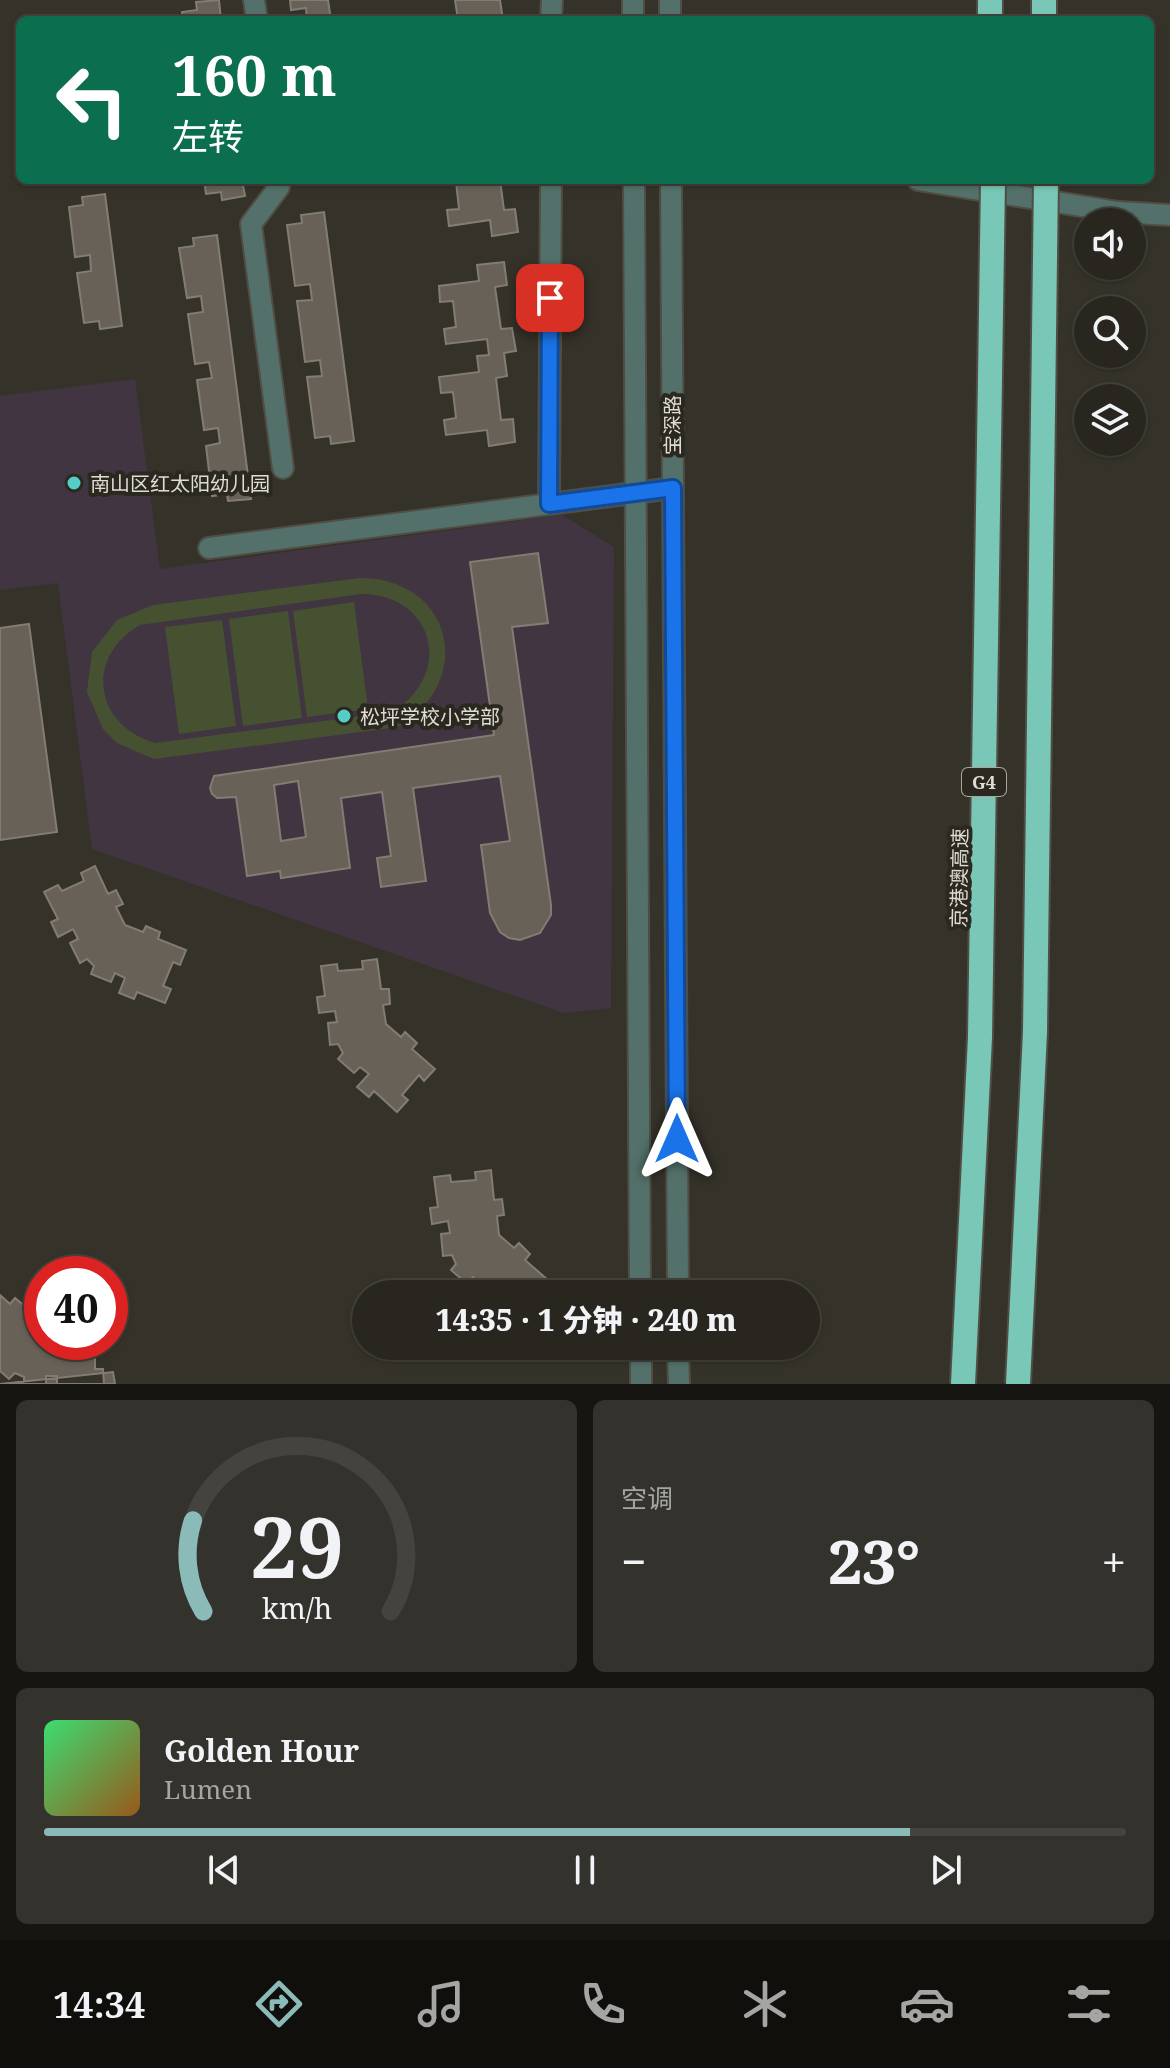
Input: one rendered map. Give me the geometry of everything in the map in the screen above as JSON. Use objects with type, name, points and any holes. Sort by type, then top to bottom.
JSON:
[{"type":"highway","name":"京港澳高速","points":[[963,1384],[980,1037],[993,184]]},
{"type":"highway","points":[[1018,1384],[1035,1032],[1046,184]]},
{"type":"street","points":[[279,184],[251,224],[283,468]]},
{"type":"street","points":[[549,504],[551,184]]},
{"type":"street","name":"宝深路","points":[[634,184],[640,1280]]},
{"type":"street","name":"宝深路","points":[[671,184],[678,1280]]},
{"type":"street","points":[[943,184],[1118,212],[1170,215]]},
{"type":"street","points":[[209,548],[673,488]]},
{"type":"street","points":[[641,1360],[641,1384]]},
{"type":"street","points":[[678,1360],[678,1384]]},
{"type":"shaded area","name":"松坪学校小学部","points":[[135,379],[160,569],[562,515],[614,547],[611,1008],[564,1013],[92,849],[58,583],[0,590],[0,396]]},
{"type":"green space","points":[[360,578],[391,582],[416,595],[433,613],[443,635],[445,659],[438,684],[423,707],[398,727],[154,759],[117,743],[103,729],[87,692],[92,652],[117,620],[153,605]],"holes":[[[361,594],[386,598],[406,607],[420,621],[428,639],[429,658],[424,678],[412,696],[392,712],[156,743],[135,734],[119,722],[109,707],[104,690],[104,672],[110,655],[122,639],[140,625]]]},
{"type":"green space","points":[[354,602],[368,709],[307,717],[293,611]]},
{"type":"green space","points":[[288,611],[302,718],[243,726],[229,619]]},
{"type":"green space","points":[[222,620],[236,726],[179,734],[165,627]]},
{"type":"building","points":[[219,0],[221,16],[182,16],[182,12],[197,10],[196,2]]},
{"type":"building","points":[[290,0],[328,0],[330,16],[307,16],[306,8],[291,10]]},
{"type":"building","points":[[455,0],[500,0],[502,16],[457,16]]},
{"type":"building","points":[[205,184],[243,184],[245,196],[222,200],[221,192],[206,194]]},
{"type":"building","points":[[456,184],[501,184],[504,210],[515,209],[518,232],[492,236],[490,220],[449,226],[447,210],[459,209]]},
{"type":"building","points":[[105,194],[122,326],[100,329],[99,321],[84,323],[77,273],[91,271],[90,255],[75,257],[69,207],[83,205],[82,197]]},
{"type":"building","points":[[324,212],[354,441],[331,444],[330,436],[315,438],[307,377],[322,376],[320,360],[305,362],[297,301],[312,300],[310,284],[295,286],[287,225],[302,223],[301,215]]},
{"type":"building","points":[[217,235],[251,499],[228,501],[227,494],[212,496],[206,446],[220,443],[218,428],[204,430],[197,380],[212,378],[209,362],[195,364],[188,314],[203,312],[201,296],[187,298],[179,248],[194,246],[193,238]]},
{"type":"building","points":[[504,262],[507,285],[495,287],[501,329],[512,328],[516,351],[504,353],[507,376],[496,378],[501,420],[513,419],[515,442],[489,446],[487,430],[446,435],[444,420],[456,418],[453,392],[441,393],[439,377],[479,372],[477,356],[489,355],[487,339],[446,344],[444,329],[456,327],[453,301],[440,302],[439,286],[479,281],[477,265]]},
{"type":"building","points":[[538,553],[548,623],[512,627],[551,905],[551,915],[540,933],[520,940],[509,938],[500,932],[490,913],[481,845],[510,841],[500,776],[413,788],[426,881],[381,887],[377,858],[391,856],[382,792],[341,798],[350,868],[281,878],[280,871],[247,876],[236,797],[217,798],[212,794],[210,788],[214,776],[494,735],[470,562]],"holes":[[[298,781],[306,837],[281,841],[274,785]]]},
{"type":"building","points":[[29,624],[57,832],[0,840],[0,628]]},
{"type":"building","points":[[95,866],[108,894],[116,890],[123,904],[116,907],[125,925],[143,932],[146,926],[160,932],[158,939],[186,950],[180,965],[173,962],[163,986],[171,989],[165,1003],[137,992],[134,999],[119,993],[125,978],[115,973],[111,982],[91,974],[94,966],[87,959],[80,963],[70,943],[78,939],[73,929],[58,937],[51,922],[58,919],[44,892],[58,885],[62,891],[84,881],[81,873]]},
{"type":"building","points":[[377,959],[381,989],[389,989],[390,1004],[383,1005],[386,1024],[401,1037],[405,1032],[417,1043],[412,1049],[435,1069],[424,1081],[419,1075],[402,1095],[408,1100],[397,1112],[374,1091],[369,1097],[357,1087],[369,1074],[360,1067],[354,1073],[338,1059],[343,1053],[338,1044],[330,1045],[328,1023],[337,1022],[335,1011],[319,1013],[317,997],[325,996],[321,966],[337,964],[338,971],[363,969],[362,961]]},
{"type":"building","points":[[491,1170],[494,1200],[502,1199],[504,1215],[497,1216],[499,1235],[514,1248],[519,1243],[530,1254],[525,1260],[548,1280],[476,1280],[473,1277],[462,1280],[451,1270],[456,1264],[452,1255],[443,1256],[441,1234],[450,1233],[448,1221],[432,1224],[430,1208],[438,1207],[434,1177],[450,1175],[451,1182],[476,1180],[475,1172]]},
{"type":"building","points":[[0,1295],[10,1304],[15,1298],[24,1306],[24,1360],[95,1360],[95,1369],[103,1369],[104,1384],[57,1384],[57,1376],[46,1376],[46,1384],[24,1384],[24,1377],[15,1373],[9,1379],[0,1371]]},
{"type":"building","points":[[113,1372],[115,1384],[0,1384]]},
{"type":"place","name":"南山区红太阳幼儿园","points":[[74,483]]},
{"type":"place","name":"松坪学校小学部","points":[[344,716]]},
{"type":"route","points":[[550,298],[549,504],[673,488],[677,1139]]}]
